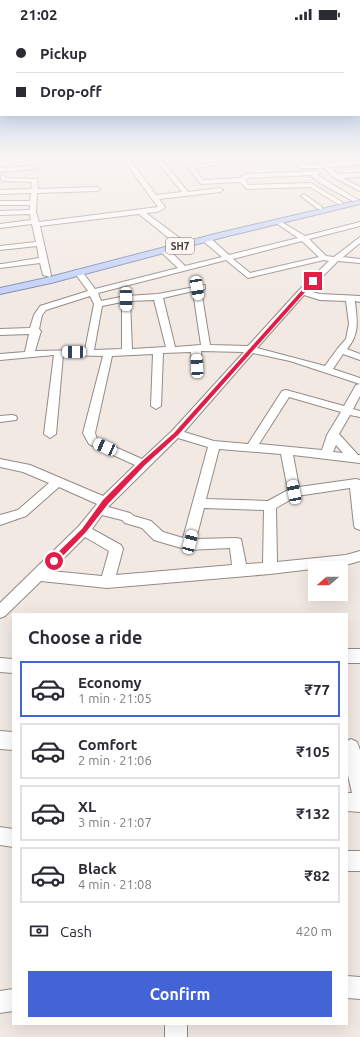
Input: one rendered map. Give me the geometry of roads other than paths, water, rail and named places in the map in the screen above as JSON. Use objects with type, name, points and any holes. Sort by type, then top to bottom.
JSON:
[{"type":"main road","name":"SH7","points":[[0,285],[47,275],[178,241],[328,206]]},
{"type":"main road","name":"SH7","points":[[0,291],[165,251],[336,206]]},
{"type":"street","points":[[18,224],[22,206]]},
{"type":"street","points":[[33,206],[39,244],[47,275]]},
{"type":"street","points":[[0,226],[137,213],[160,209],[161,206]]},
{"type":"street","points":[[0,213],[33,212]]},
{"type":"street","points":[[137,213],[178,241]]},
{"type":"street","points":[[278,222],[303,238],[324,258]]},
{"type":"street","points":[[29,355],[36,331],[38,315],[43,308],[93,292],[360,224]]},
{"type":"street","points":[[206,239],[248,276],[324,258],[339,258],[359,261]]},
{"type":"street","points":[[0,612],[84,530],[103,506],[143,464],[176,434],[302,292],[360,239]]},
{"type":"street","points":[[0,248],[39,244]]},
{"type":"street","points":[[165,251],[184,269]]},
{"type":"street","points":[[2,266],[43,260]]},
{"type":"street","points":[[78,272],[93,292],[98,304],[89,352]]},
{"type":"street","points":[[98,304],[126,299],[158,297],[200,287],[206,348]]},
{"type":"street","points":[[320,297],[325,287]]},
{"type":"street","points":[[302,292],[320,297],[360,299]]},
{"type":"street","points":[[158,297],[172,350]]},
{"type":"street","points":[[126,299],[127,352]]},
{"type":"street","points":[[328,370],[341,350],[355,343],[353,324],[356,316],[350,299]]},
{"type":"street","points":[[0,332],[36,331]]},
{"type":"street","points":[[0,357],[59,352],[108,353],[206,348],[251,349],[328,370],[360,381]]},
{"type":"street","points":[[196,349],[197,366]]},
{"type":"street","points":[[341,350],[360,357]]},
{"type":"street","points":[[156,406],[158,351]]},
{"type":"street","points":[[50,434],[59,352]]},
{"type":"street","points":[[108,353],[90,438],[93,441],[143,464]]},
{"type":"street","points":[[327,454],[333,435],[360,387]]},
{"type":"street","points":[[252,447],[286,393],[360,414]]},
{"type":"street","points":[[0,419],[12,418]]},
{"type":"street","points":[[176,434],[214,445],[286,450],[357,458]]},
{"type":"street","points":[[333,435],[357,458]]},
{"type":"street","points":[[188,545],[214,445]]},
{"type":"street","points":[[286,450],[294,492]]},
{"type":"street","points":[[0,463],[26,468],[58,481],[103,506],[126,516],[130,520],[146,524],[159,536],[188,545],[236,543],[240,570]]},
{"type":"street","points":[[0,520],[22,513],[58,481]]},
{"type":"street","points":[[200,503],[270,506],[294,492],[356,483],[360,525]]},
{"type":"street","points":[[270,506],[270,568]]},
{"type":"street","points":[[84,530],[116,549],[107,582]]},
{"type":"street","points":[[38,575],[107,582],[270,568],[346,560],[360,556]]},
{"type":"street","points":[[348,656],[360,656]]},
{"type":"street","points":[[0,665],[12,666]]},
{"type":"street","points":[[0,740],[12,741]]},
{"type":"street","points":[[353,748],[360,791]]},
{"type":"street","points":[[348,802],[360,803]]},
{"type":"street","points":[[0,836],[12,838]]},
{"type":"street","points":[[348,860],[360,861]]},
{"type":"street","points":[[348,987],[360,988]]},
{"type":"street","points":[[0,1002],[12,1000]]},
{"type":"street","points":[[176,1025],[176,1037]]}]
